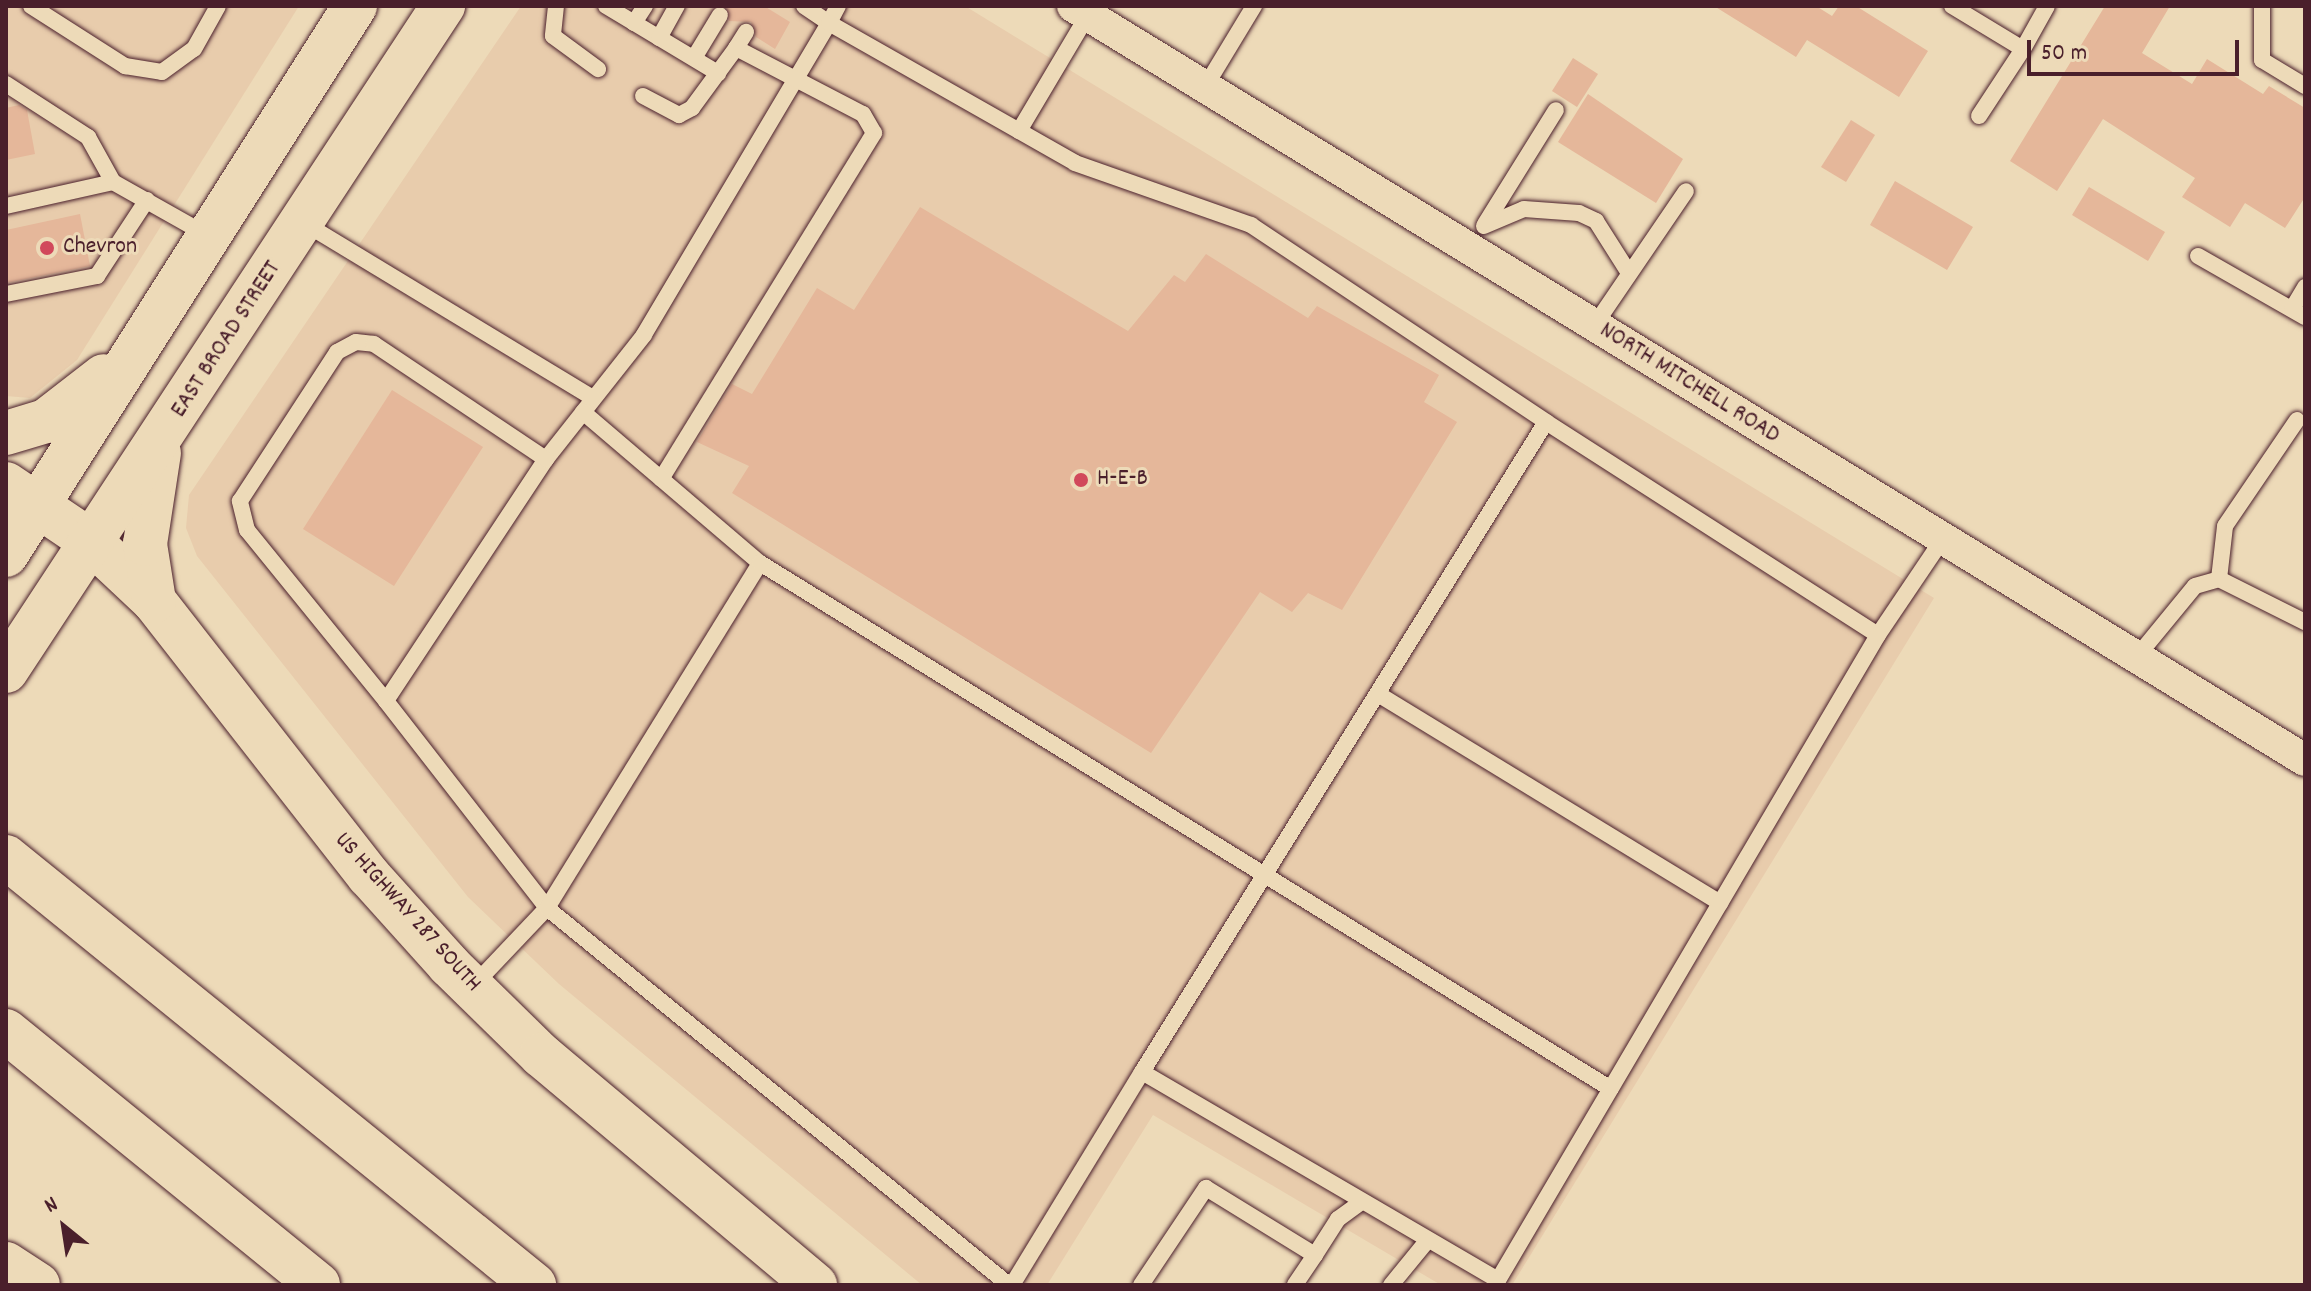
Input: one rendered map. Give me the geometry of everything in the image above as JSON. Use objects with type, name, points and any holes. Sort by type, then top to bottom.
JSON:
[{"type":"main road","points":[[6,555],[22,495],[125,360],[355,6]]},
{"type":"main road","name":"EAST BROAD STREET","points":[[6,671],[89,540],[163,438],[443,6]]},
{"type":"main road","points":[[6,433],[46,421],[125,360]]},
{"type":"main road","points":[[154,601],[147,497],[163,438]]},
{"type":"main road","name":"US HIGHWAY 287 SOUTH","points":[[22,495],[89,540],[154,601],[369,876],[471,987],[815,1285]]},
{"type":"main road","points":[[6,857],[534,1285]]},
{"type":"main road","points":[[6,1031],[318,1285]]},
{"type":"main road","points":[[6,1264],[38,1285]]},
{"type":"street","name":"NORTH MITCHELL ROAD","points":[[1080,10],[1205,87],[1476,238],[1594,326],[2305,760]]},
{"type":"lane","points":[[31,6],[125,66],[162,72],[194,49],[218,6]]},
{"type":"lane","points":[[556,6],[553,36],[598,69]]},
{"type":"lane","points":[[606,6],[718,73]]},
{"type":"lane","points":[[634,23],[645,6]]},
{"type":"lane","points":[[659,38],[677,6]]},
{"type":"lane","points":[[804,6],[1075,163],[1251,225],[1546,422],[1878,635]]},
{"type":"lane","points":[[386,701],[546,459],[644,335],[838,6]]},
{"type":"lane","points":[[1205,87],[1254,6]]},
{"type":"lane","points":[[1952,6],[2023,49]]},
{"type":"lane","points":[[1979,116],[2047,6]]},
{"type":"lane","points":[[2262,6],[2262,60],[2305,86]]},
{"type":"lane","points":[[1019,131],[1080,10]]},
{"type":"lane","points":[[694,58],[720,15]]},
{"type":"lane","points":[[643,96],[679,115],[718,73],[746,32]]},
{"type":"lane","points":[[661,479],[874,133],[863,114],[736,48]]},
{"type":"lane","points":[[6,84],[88,137],[113,182],[208,236]]},
{"type":"lane","points":[[1476,238],[1556,110]]},
{"type":"lane","points":[[6,206],[113,182]]},
{"type":"lane","points":[[1594,326],[1686,191]]},
{"type":"lane","points":[[6,294],[97,276],[147,200]]},
{"type":"lane","points":[[1476,238],[1524,209],[1579,213],[1596,221],[1629,273]]},
{"type":"lane","points":[[303,223],[593,398]]},
{"type":"lane","points":[[2198,256],[2299,313],[2305,287]]},
{"type":"lane","points":[[546,459],[374,344],[356,342],[337,352],[240,501],[247,530],[386,701],[547,908],[1011,1285],[1546,422]]},
{"type":"lane","points":[[583,412],[760,563],[1267,871],[1611,1089]]},
{"type":"lane","points":[[2219,579],[2217,551],[2225,526],[2297,420]]},
{"type":"lane","points":[[1142,1072],[1499,1283],[1878,635],[1942,540]]},
{"type":"lane","points":[[471,987],[547,908],[760,563]]},
{"type":"lane","points":[[2135,659],[2195,586],[2219,579],[2305,622]]},
{"type":"lane","points":[[1378,694],[1720,903]]},
{"type":"lane","points":[[1141,1285],[1206,1188],[1315,1255]]},
{"type":"lane","points":[[1295,1285],[1338,1219],[1360,1203]]},
{"type":"lane","points":[[1391,1285],[1427,1241]]},
{"type":"shaded area","points":[[6,6],[299,6],[77,360],[30,398],[6,396]]},
{"type":"shaded area","points":[[521,6],[965,6],[1934,598],[1512,1285],[1441,1285],[1153,1115],[1047,1285],[922,1285],[559,984],[468,897],[197,556],[186,528],[189,495]]},
{"type":"building","points":[[726,6],[764,6],[790,22],[775,49],[756,37],[751,22],[729,21]]},
{"type":"building","points":[[1714,6],[1816,6],[1832,16],[1839,6],[1856,6],[1928,51],[1899,97],[1807,40],[1796,57]]},
{"type":"building","points":[[2105,6],[2170,6],[2142,53],[2192,84],[2207,59],[2263,94],[2269,86],[2305,108],[2305,197],[2285,228],[2245,203],[2230,227],[2182,197],[2195,178],[2103,119],[2057,191],[2010,161]]},
{"type":"building","points":[[1573,58],[1598,74],[1577,107],[1552,91]]},
{"type":"building","points":[[1588,94],[1683,159],[1656,203],[1558,142]]},
{"type":"building","points":[[19,105],[27,110],[35,154],[6,160],[6,108]]},
{"type":"building","points":[[1851,120],[1875,135],[1846,182],[1821,167]]},
{"type":"building","points":[[1895,181],[1973,227],[1947,270],[1870,225]]},
{"type":"building","points":[[2089,187],[2165,232],[2148,261],[2072,215]]},
{"type":"building","name":"H-E-B","points":[[920,207],[1128,331],[1174,275],[1185,282],[1206,254],[1308,318],[1317,306],[1439,375],[1424,402],[1457,422],[1342,610],[1308,593],[1292,612],[1260,592],[1151,753],[732,493],[749,466],[697,442],[732,384],[752,394],[817,288],[854,310]]},
{"type":"building","name":"Chevron","points":[[80,214],[90,266],[6,283],[6,230]]},
{"type":"building","points":[[392,390],[483,447],[394,586],[303,529]]},
{"type":"place","name":"Chevron","points":[[47,248]]},
{"type":"place","name":"H-E-B","points":[[1081,480]]}]
